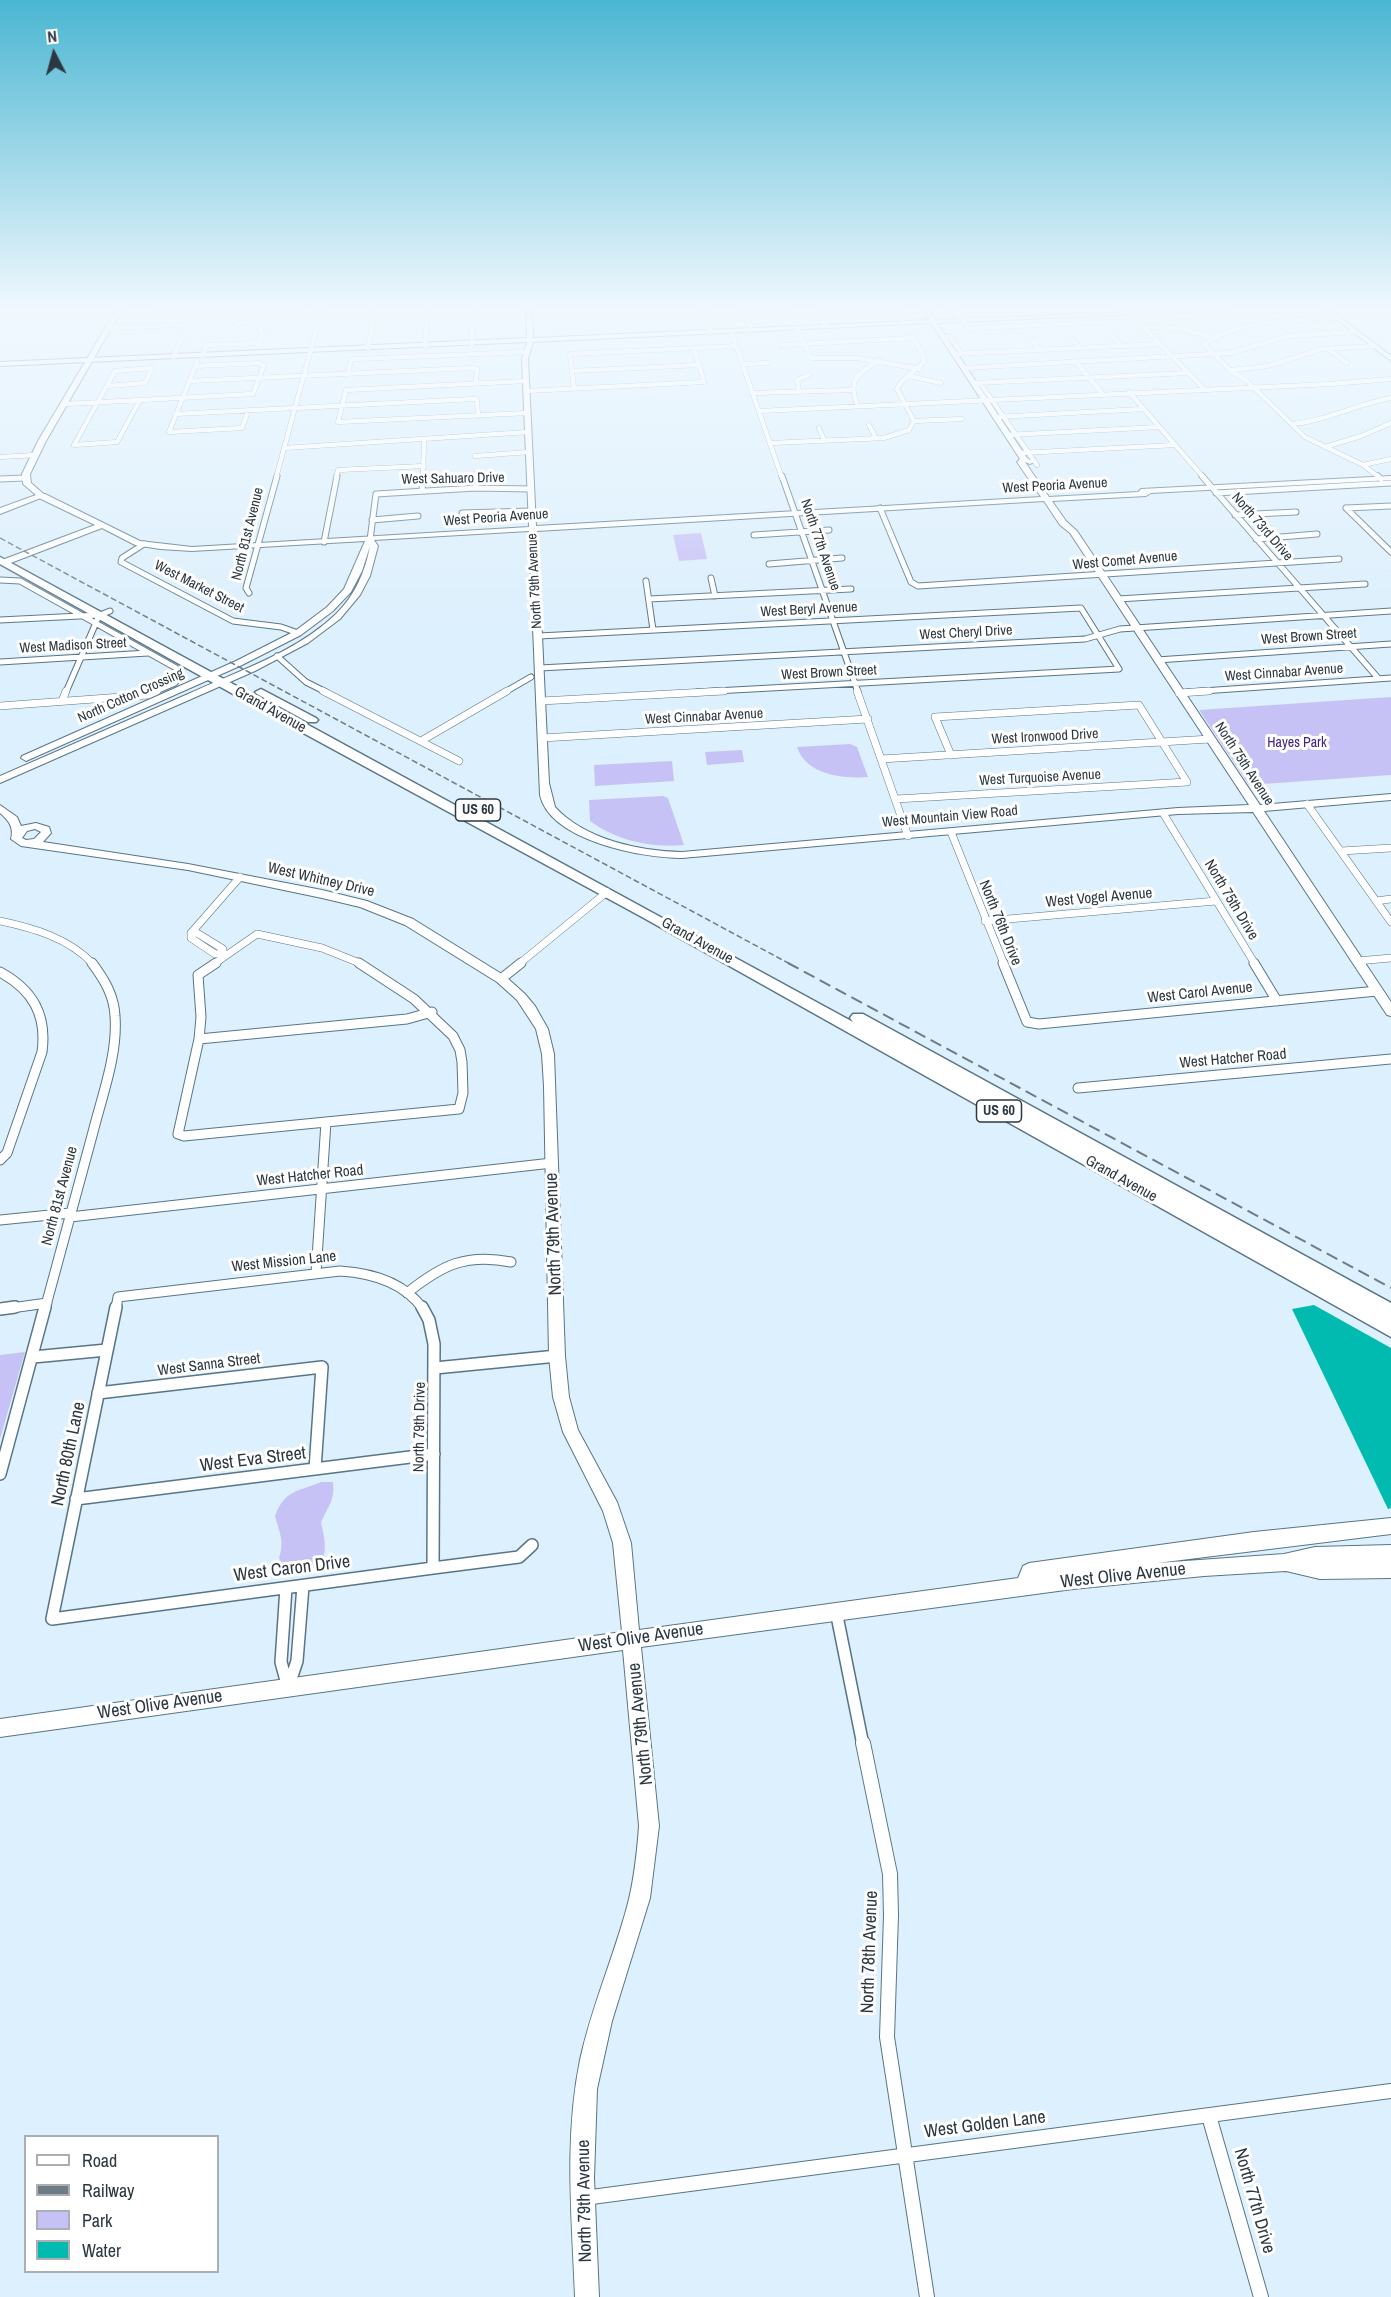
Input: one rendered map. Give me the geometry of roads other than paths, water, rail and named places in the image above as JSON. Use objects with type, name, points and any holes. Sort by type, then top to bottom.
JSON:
[{"type":"highway","name":"Grand Avenue","points":[[0,551],[7,563],[102,616],[222,676],[675,916],[1391,1329]]},
{"type":"highway","name":"Grand Avenue","points":[[222,676],[607,892],[1391,1312]]},
{"type":"main road","points":[[0,509],[39,495],[27,484],[25,478],[60,415]]},
{"type":"street","points":[[90,415],[74,445],[117,442],[132,415]]},
{"type":"street","points":[[175,415],[169,432],[242,428],[247,415]]},
{"type":"street","name":"North 81st Avenue","points":[[249,593],[246,588],[293,415]]},
{"type":"street","points":[[340,415],[339,423],[491,415]]},
{"type":"street","name":"North 79th Avenue","points":[[527,415],[544,783]]},
{"type":"street","name":"North 77th Avenue","points":[[761,415],[908,836]]},
{"type":"street","points":[[771,443],[876,438],[906,432],[913,426],[914,421],[911,415]]},
{"type":"street","points":[[1000,416],[1016,415]]},
{"type":"street","name":"North 73rd Drive","points":[[1149,415],[1378,678]]},
{"type":"street","points":[[1282,415],[1308,439],[1363,465],[1381,479]]},
{"type":"street","points":[[1292,424],[1320,421],[1334,415]]},
{"type":"street","name":"North 75th Avenue","points":[[1000,416],[1051,498]]},
{"type":"street","points":[[914,421],[962,419]]},
{"type":"street","points":[[1325,447],[1361,436],[1391,423]]},
{"type":"street","points":[[869,425],[876,438]]},
{"type":"street","points":[[1012,434],[1159,427]]},
{"type":"street","points":[[819,428],[824,440]]},
{"type":"street","points":[[284,448],[528,432]]},
{"type":"street","points":[[422,491],[424,439]]},
{"type":"street","points":[[1024,457],[1175,445]]},
{"type":"street","points":[[475,456],[529,452]]},
{"type":"street","points":[[0,457],[36,455]]},
{"type":"street","name":"North 75th Avenue","points":[[1024,457],[1036,466],[1063,523],[1073,531],[1391,1012]]},
{"type":"street","points":[[1342,460],[1349,458]]},
{"type":"street","points":[[1363,465],[1391,459]]},
{"type":"street","points":[[324,542],[338,470],[424,466]]},
{"type":"street","points":[[475,474],[476,488]]},
{"type":"street","points":[[0,479],[25,478]]},
{"type":"street","name":"West Peoria Avenue","points":[[1214,491],[1391,480]]},
{"type":"street","name":"West Peoria Avenue","points":[[39,495],[144,544],[186,549],[370,540],[1149,492],[1214,491],[1391,480]]},
{"type":"street","name":"West Sahuaro Drive","points":[[372,520],[376,494],[476,488],[531,489]]},
{"type":"street","points":[[1391,506],[1347,508],[1391,552]]},
{"type":"street","name":"West Comet Avenue","points":[[880,508],[913,585],[1064,578],[1339,559]]},
{"type":"street","points":[[462,513],[531,511]]},
{"type":"street","points":[[1235,515],[1296,512]]},
{"type":"street","points":[[370,540],[372,520],[417,516]]},
{"type":"street","points":[[7,563],[103,525]]},
{"type":"street","points":[[754,535],[829,530]]},
{"type":"street","points":[[1256,538],[1317,534]]},
{"type":"street","name":"North Cotton Crossing","points":[[0,780],[316,634],[342,612],[360,591],[368,576],[374,546],[370,540],[364,547],[361,565],[351,585],[330,609],[275,652]]},
{"type":"street","name":"West Market Street","points":[[144,544],[123,557],[121,562],[234,621],[281,627],[298,633]]},
{"type":"street","points":[[769,564],[842,558]]},
{"type":"street","points":[[711,578],[714,596]]},
{"type":"street","points":[[0,580],[17,580],[85,616]]},
{"type":"street","points":[[646,581],[653,630]]},
{"type":"street","points":[[1118,599],[1365,584]]},
{"type":"street","points":[[649,599],[851,589]]},
{"type":"street","name":"West Beryl Avenue","points":[[539,636],[1081,608],[1098,636]]},
{"type":"street","points":[[330,609],[342,612]]},
{"type":"street","name":"West Cheryl Drive","points":[[540,668],[1085,639],[1112,630],[1391,611]]},
{"type":"street","points":[[62,701],[102,616]]},
{"type":"street","points":[[0,620],[102,616],[148,653],[176,668],[181,674],[175,683],[148,695],[0,706]]},
{"type":"street","name":"West Brown Street","points":[[541,701],[1119,669],[1098,636]]},
{"type":"street","name":"West Brown Street","points":[[1157,660],[1391,644]]},
{"type":"street","points":[[275,652],[291,664],[298,677],[306,682],[459,761]]},
{"type":"street","name":"West Madison Street","points":[[0,662],[148,653]]},
{"type":"street","name":"North Cotton Crossing","points":[[0,770],[222,676]]},
{"type":"street","points":[[421,741],[531,677]]},
{"type":"street","name":"West Cinnabar Avenue","points":[[1179,693],[1391,678]]},
{"type":"street","points":[[951,754],[935,717],[1139,705],[1162,742]]},
{"type":"street","name":"West Cinnabar Avenue","points":[[542,738],[868,720]]},
{"type":"street","name":"West Ironwood Drive","points":[[881,759],[1210,739]]},
{"type":"street","name":"West Turquoise Avenue","points":[[896,799],[1187,782],[1162,742]]},
{"type":"street","name":"West Mountain View Road","points":[[544,783],[548,805],[558,816],[604,843],[643,853],[682,855],[1163,813],[1256,809],[1391,797]]},
{"type":"street","points":[[1307,804],[1391,922]]},
{"type":"street","name":"West Whitney Drive","points":[[0,808],[13,819],[43,827],[53,842],[69,847]]},
{"type":"street","name":"North 75th Drive","points":[[1163,813],[1277,1001]]},
{"type":"street","points":[[13,819],[18,830],[17,834],[33,826]]},
{"type":"street","name":"North 76th Drive","points":[[951,832],[1027,1022]]},
{"type":"street","points":[[30,843],[42,838],[46,833]]},
{"type":"street","name":"West Whitney Drive","points":[[17,834],[18,841],[69,847],[240,877],[351,900],[386,912],[422,929],[501,979],[521,997],[535,1015]]},
{"type":"street","points":[[1341,851],[1391,848]]},
{"type":"street","points":[[224,954],[215,954],[201,946],[191,938],[191,933],[240,877]]},
{"type":"street","points":[[501,979],[607,892]]},
{"type":"street","points":[[1376,901],[1391,899]]},
{"type":"street","name":"West Vogel Avenue","points":[[985,921],[1216,901]]},
{"type":"street","name":"North 81st Avenue","points":[[0,921],[29,926],[62,940],[80,951],[98,970],[109,990],[115,1014],[113,1040],[101,1101],[0,1474]]},
{"type":"street","points":[[257,934],[319,948],[358,962],[432,1012],[449,1029],[460,1046],[463,1066],[463,1102],[459,1108],[184,1136],[178,1134],[199,1039],[201,1017],[198,975],[224,954],[257,934]]},
{"type":"street","points":[[1357,961],[1391,958]]},
{"type":"street","points":[[2,973],[17,980],[31,995],[41,1011],[45,1036],[42,1052],[2,1159]]},
{"type":"street","name":"West Carol Avenue","points":[[1027,1022],[1039,1024],[1377,991]]},
{"type":"street","points":[[199,1039],[407,1019],[432,1012]]},
{"type":"street","name":"North 79th Avenue","points":[[535,1015],[546,1042],[549,1063],[557,1356],[561,1397],[571,1432],[611,1508],[622,1543],[648,1793],[647,1854],[637,1907],[600,2023],[590,2063],[583,2136],[587,2297]]},
{"type":"street","name":"West Hatcher Road","points":[[1078,1088],[1391,1059]]},
{"type":"street","points":[[316,1273],[326,1122]]},
{"type":"street","name":"West Hatcher Road","points":[[0,1220],[323,1189],[552,1163]]},
{"type":"street","points":[[407,1293],[429,1275],[451,1262],[476,1258],[497,1258],[511,1262]]},
{"type":"street","name":"West Mission Lane","points":[[118,1297],[340,1271],[360,1272],[387,1281],[407,1293]]},
{"type":"street","name":"North 79th Drive","points":[[407,1293],[420,1305],[429,1320],[434,1344],[433,1569]]},
{"type":"street","name":"North 80th Lane","points":[[52,1619],[118,1297]]},
{"type":"street","points":[[0,1309],[47,1303]]},
{"type":"street","points":[[33,1357],[107,1350]]},
{"type":"street","points":[[435,1368],[557,1356]]},
{"type":"street","name":"West Sanna Street","points":[[98,1393],[322,1367],[315,1469]]},
{"type":"street","name":"West Eva Street","points":[[76,1499],[434,1454]]},
{"type":"street","points":[[1070,1573],[1336,1531],[1386,1527]]},
{"type":"street","name":"West Caron Drive","points":[[52,1619],[519,1557],[532,1545]]},
{"type":"street","name":"West Olive Avenue","points":[[0,1728],[836,1611],[1024,1587],[1070,1573],[1284,1563],[1315,1556],[1391,1554]]},
{"type":"street","name":"West Olive Avenue","points":[[1284,1563],[1320,1570],[1391,1569]]},
{"type":"street","points":[[288,1688],[297,1661],[303,1586]]},
{"type":"street","points":[[286,1588],[281,1662],[288,1688]]},
{"type":"street","name":"North 78th Avenue","points":[[836,1611],[890,1874],[892,1915],[886,1999],[886,2037],[927,2297]]},
{"type":"street","name":"West Golden Lane","points":[[584,2198],[1391,2091]]},
{"type":"street","name":"North 77th Drive","points":[[1209,2116],[1261,2297]]},
{"type":"water","points":[[1314,1305],[1391,1348],[1391,1508],[1388,1509],[1292,1309]]},
{"type":"railway","points":[[0,538],[790,964]]},
{"type":"railway","points":[[788,963],[1391,1288]]},
{"type":"park label","name":"Hayes Park","points":[[1297,743]]}]
